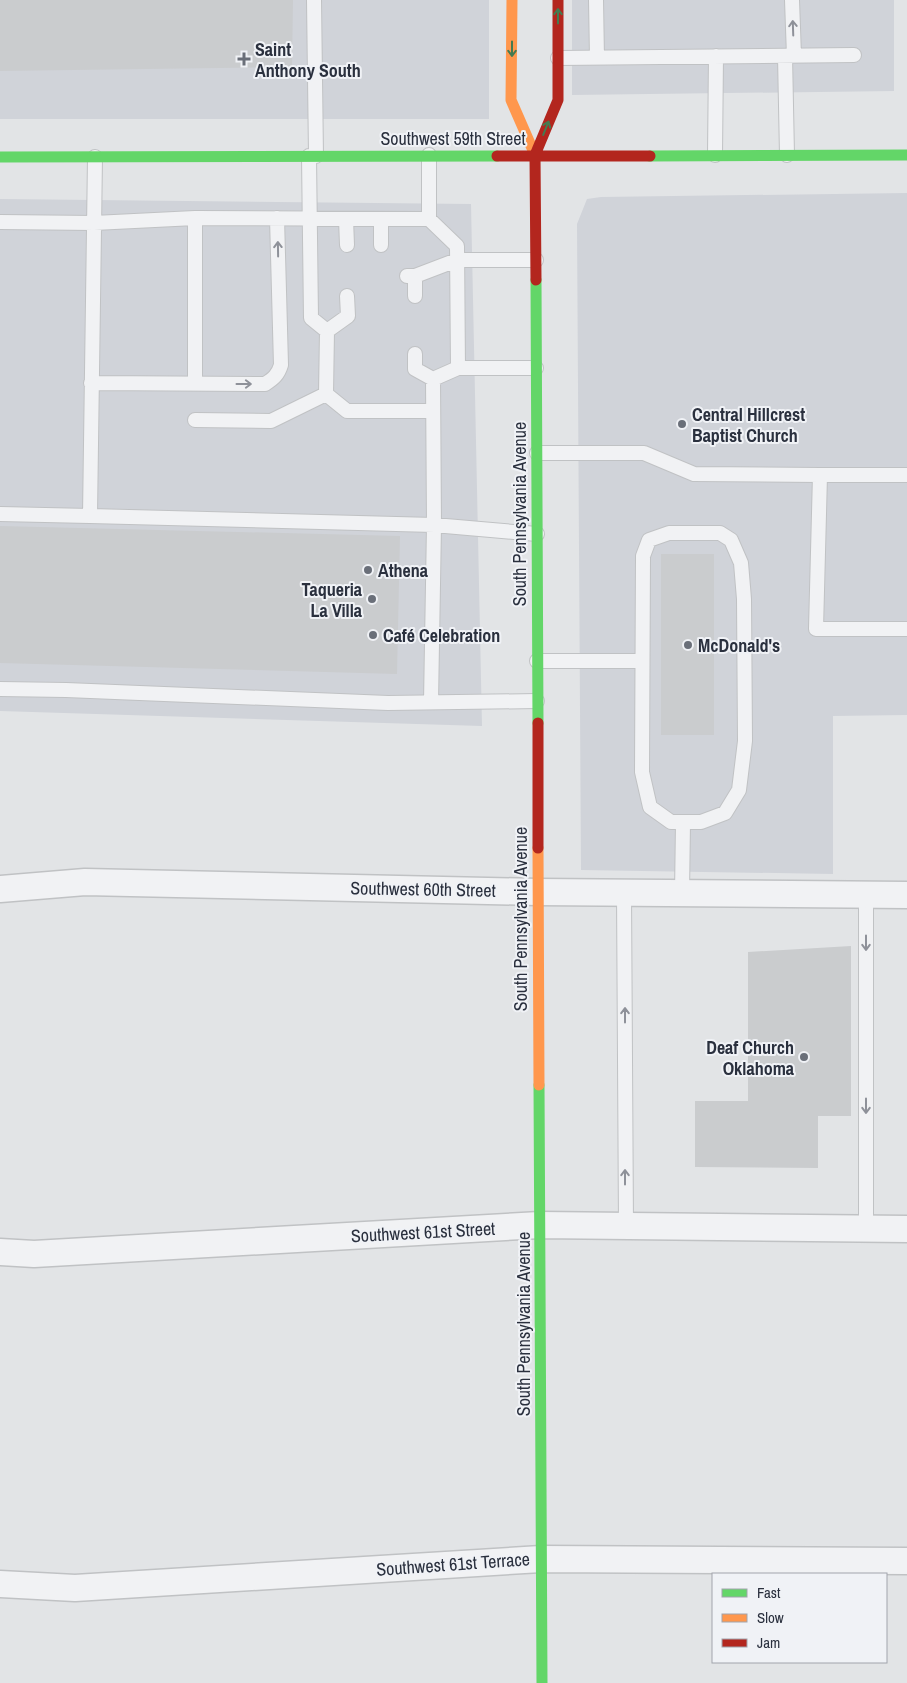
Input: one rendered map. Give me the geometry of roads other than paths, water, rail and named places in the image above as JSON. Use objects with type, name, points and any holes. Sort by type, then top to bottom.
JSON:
[{"type":"main road","name":"South Pennsylvania Avenue","points":[[512,0],[511,100],[535,156],[542,1683]]},
{"type":"main road","name":"South Pennsylvania Avenue","points":[[535,156],[558,100],[558,0]]},
{"type":"main road","name":"Southwest 59th Street","points":[[0,157],[907,155]]},
{"type":"street","name":"Southwest 60th Street","points":[[0,889],[85,882],[537,892],[907,895]]},
{"type":"street","name":"Southwest 61st Street","points":[[0,1252],[34,1254],[540,1225],[907,1229]]},
{"type":"street","name":"Southwest 61st Terrace","points":[[0,1584],[75,1588],[541,1559],[907,1561]]},
{"type":"lane","points":[[314,0],[310,218],[311,318],[327,331]]},
{"type":"lane","points":[[596,0],[597,58]]},
{"type":"lane","points":[[787,155],[792,0]]},
{"type":"lane","points":[[558,58],[854,55]]},
{"type":"lane","points":[[715,155],[716,56]]},
{"type":"lane","points":[[429,156],[429,219]]},
{"type":"lane","points":[[90,516],[95,157]]},
{"type":"lane","points":[[195,218],[195,384]]},
{"type":"lane","points":[[0,222],[94,223],[195,218],[429,219],[457,246],[458,368]]},
{"type":"lane","points":[[91,382],[265,384],[278,374],[281,365],[277,218]]},
{"type":"lane","points":[[346,218],[347,245]]},
{"type":"lane","points":[[381,218],[381,245]]},
{"type":"lane","points":[[415,296],[411,276],[457,260],[536,260]]},
{"type":"lane","points":[[327,331],[348,316],[347,296]]},
{"type":"lane","points":[[326,394],[327,331]]},
{"type":"lane","points":[[415,354],[415,369],[433,379]]},
{"type":"lane","points":[[433,379],[458,368],[536,368]]},
{"type":"lane","points":[[431,702],[434,525],[433,379]]},
{"type":"lane","points":[[326,394],[347,411],[433,411]]},
{"type":"lane","points":[[195,420],[271,421],[326,394]]},
{"type":"lane","points":[[537,453],[644,453],[694,474],[907,475]]},
{"type":"lane","points":[[820,475],[816,630],[907,630]]},
{"type":"lane","points":[[0,514],[434,525],[537,534]]},
{"type":"lane","points":[[669,533],[720,533],[731,540],[741,563],[744,599],[745,741],[739,790],[725,813],[701,822],[683,823],[671,822],[650,807],[642,772],[642,660],[643,556],[649,540],[669,533]]},
{"type":"lane","points":[[537,660],[642,660]]},
{"type":"lane","points":[[0,689],[388,703],[537,701]]},
{"type":"lane","points":[[682,893],[683,823]]},
{"type":"lane","points":[[624,893],[626,1226]]},
{"type":"lane","points":[[866,894],[866,1228]]},
{"type":"place","name":"Saint Anthony South","points":[[244,59]]},
{"type":"place","name":"Central Hillcrest Baptist Church","points":[[682,424]]},
{"type":"place","name":"Athena","points":[[368,570]]},
{"type":"place","name":"Taqueria La Villa","points":[[372,599]]},
{"type":"place","name":"Café Celebration","points":[[373,635]]},
{"type":"place","name":"McDonald's","points":[[688,645]]},
{"type":"place","name":"Deaf Church Oklahoma","points":[[804,1057]]}]
